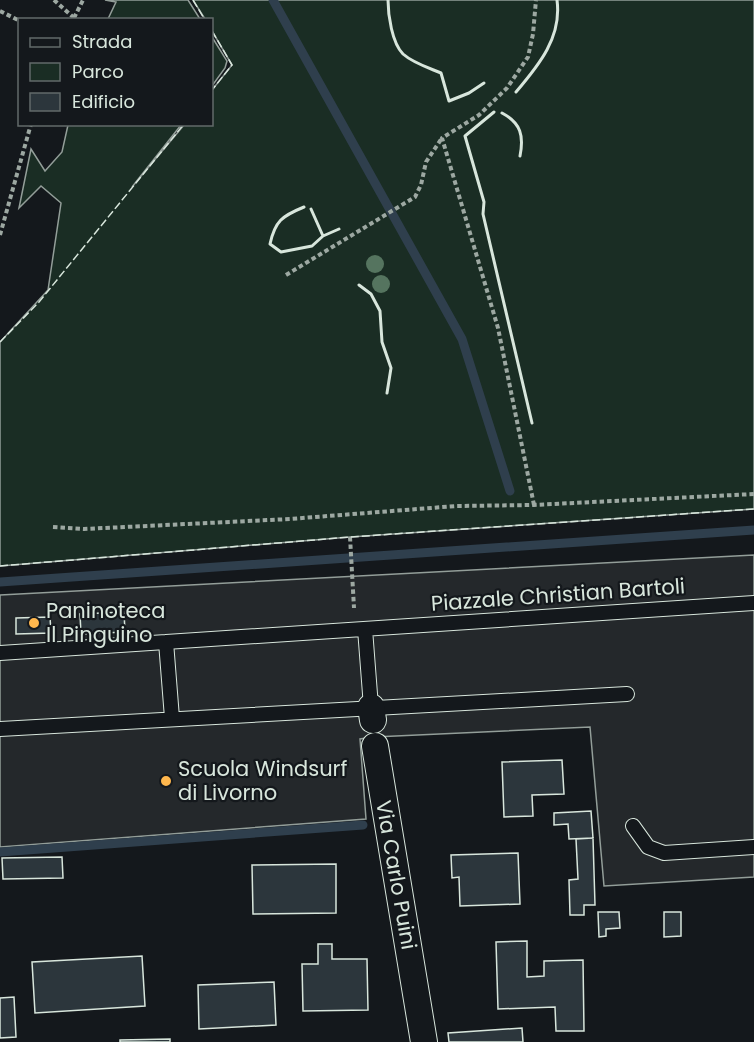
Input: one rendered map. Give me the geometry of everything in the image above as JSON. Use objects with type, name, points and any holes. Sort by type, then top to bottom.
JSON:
[{"type":"street","name":"Via Carlo Puini","points":[[375,746],[424,1042]]},
{"type":"lane","name":"Piazzale Christian Bartoli","points":[[0,653],[754,603]]},
{"type":"lane","points":[[365,629],[372,714]]},
{"type":"lane","points":[[166,642],[172,718]]},
{"type":"lane","points":[[0,729],[172,718],[372,714],[627,694]]},
{"type":"lane","name":"Via Carlo Puini","points":[[372,714],[375,746]]},
{"type":"lane","points":[[633,826],[648,847],[664,853],[754,847]]},
{"type":"path","points":[[54,0],[73,18]]},
{"type":"path","points":[[74,18],[83,0]]},
{"type":"path","points":[[286,275],[415,198],[421,185],[426,162],[442,138],[479,115],[507,88],[528,57],[536,0]]},
{"type":"path","points":[[0,11],[18,20]]},
{"type":"path","points":[[0,235],[30,126]]},
{"type":"path","points":[[442,138],[498,328],[534,505]]},
{"type":"path","points":[[53,527],[84,530],[290,519],[456,506],[534,505],[754,494]]},
{"type":"path","points":[[350,537],[352,584]]},
{"type":"green space","points":[[105,0],[188,0],[199,18],[108,18],[116,2]]},
{"type":"green space","points":[[193,0],[754,0],[754,509],[350,537],[0,566],[0,342],[48,290],[61,203],[41,186],[19,208],[31,149],[45,171],[62,152],[68,126],[180,126],[132,187],[183,126],[213,126],[213,89],[232,65],[213,33],[213,18],[204,18]]},
{"type":"green space","points":[[213,39],[227,61],[225,68],[213,85]]},
{"type":"shaded area","points":[[754,555],[754,877],[604,886],[590,727],[360,739],[366,819],[0,847],[0,595]]},
{"type":"building","points":[[124,612],[125,632],[81,634],[80,614]]},
{"type":"building","points":[[50,617],[51,633],[16,634],[16,618]]},
{"type":"building","points":[[562,760],[564,794],[532,795],[533,816],[504,817],[502,762]]},
{"type":"building","points":[[591,811],[593,838],[569,839],[568,824],[554,825],[554,813]]},
{"type":"building","points":[[593,838],[595,905],[584,905],[584,915],[570,915],[569,880],[578,879],[576,839]]},
{"type":"building","points":[[518,853],[520,904],[460,906],[459,877],[452,878],[451,855]]},
{"type":"building","points":[[62,857],[63,878],[3,879],[2,858]]},
{"type":"building","points":[[336,864],[336,913],[253,914],[252,865]]},
{"type":"building","points":[[598,912],[619,912],[620,928],[606,929],[606,936],[599,937]]},
{"type":"building","points":[[664,912],[681,912],[681,936],[664,937]]},
{"type":"building","points":[[527,941],[527,977],[544,976],[544,961],[583,960],[584,1031],[556,1031],[555,1007],[498,1009],[496,942]]},
{"type":"building","points":[[318,944],[332,944],[332,959],[367,959],[368,1010],[303,1011],[302,964],[318,964]]},
{"type":"building","points":[[142,956],[145,1006],[35,1013],[32,962]]},
{"type":"building","points":[[274,982],[276,1025],[199,1029],[198,985]]},
{"type":"building","points":[[14,997],[16,1037],[0,1038],[0,998]]},
{"type":"building","points":[[522,1028],[523,1042],[449,1042],[448,1033]]},
{"type":"building","points":[[170,1039],[170,1042],[120,1042],[120,1040]]},
{"type":"waterway","points":[[273,0],[462,339],[510,491]]},
{"type":"waterway","points":[[0,582],[754,530]]},
{"type":"waterway","points":[[0,852],[363,825]]},
{"type":"fence","points":[[193,0],[204,18]]},
{"type":"fence","points":[[213,33],[232,65],[213,89]]},
{"type":"fence","points":[[0,342],[39,302],[182,126]]},
{"type":"fence","points":[[0,566],[350,537],[754,509]]},
{"type":"wall","points":[[388,0],[391,28],[399,49],[411,60],[441,73],[449,101],[469,93],[484,83]]},
{"type":"wall","points":[[516,92],[547,50],[556,26],[557,0]]},
{"type":"wall","points":[[494,112],[465,136],[484,202],[483,214],[532,423]]},
{"type":"wall","points":[[502,113],[513,121],[520,131],[522,142],[520,156]]},
{"type":"wall","points":[[304,207],[281,220],[274,230],[270,244],[281,252],[312,246],[323,236]]},
{"type":"wall","points":[[311,209],[323,236],[339,229]]},
{"type":"wall","points":[[359,285],[371,294],[380,311],[382,342],[391,368],[387,393]]},
{"type":"place","name":"Paninoteca Il Pinguino","points":[[34,623]]},
{"type":"place","name":"Scuola Windsurf di Livorno","points":[[166,781]]}]
